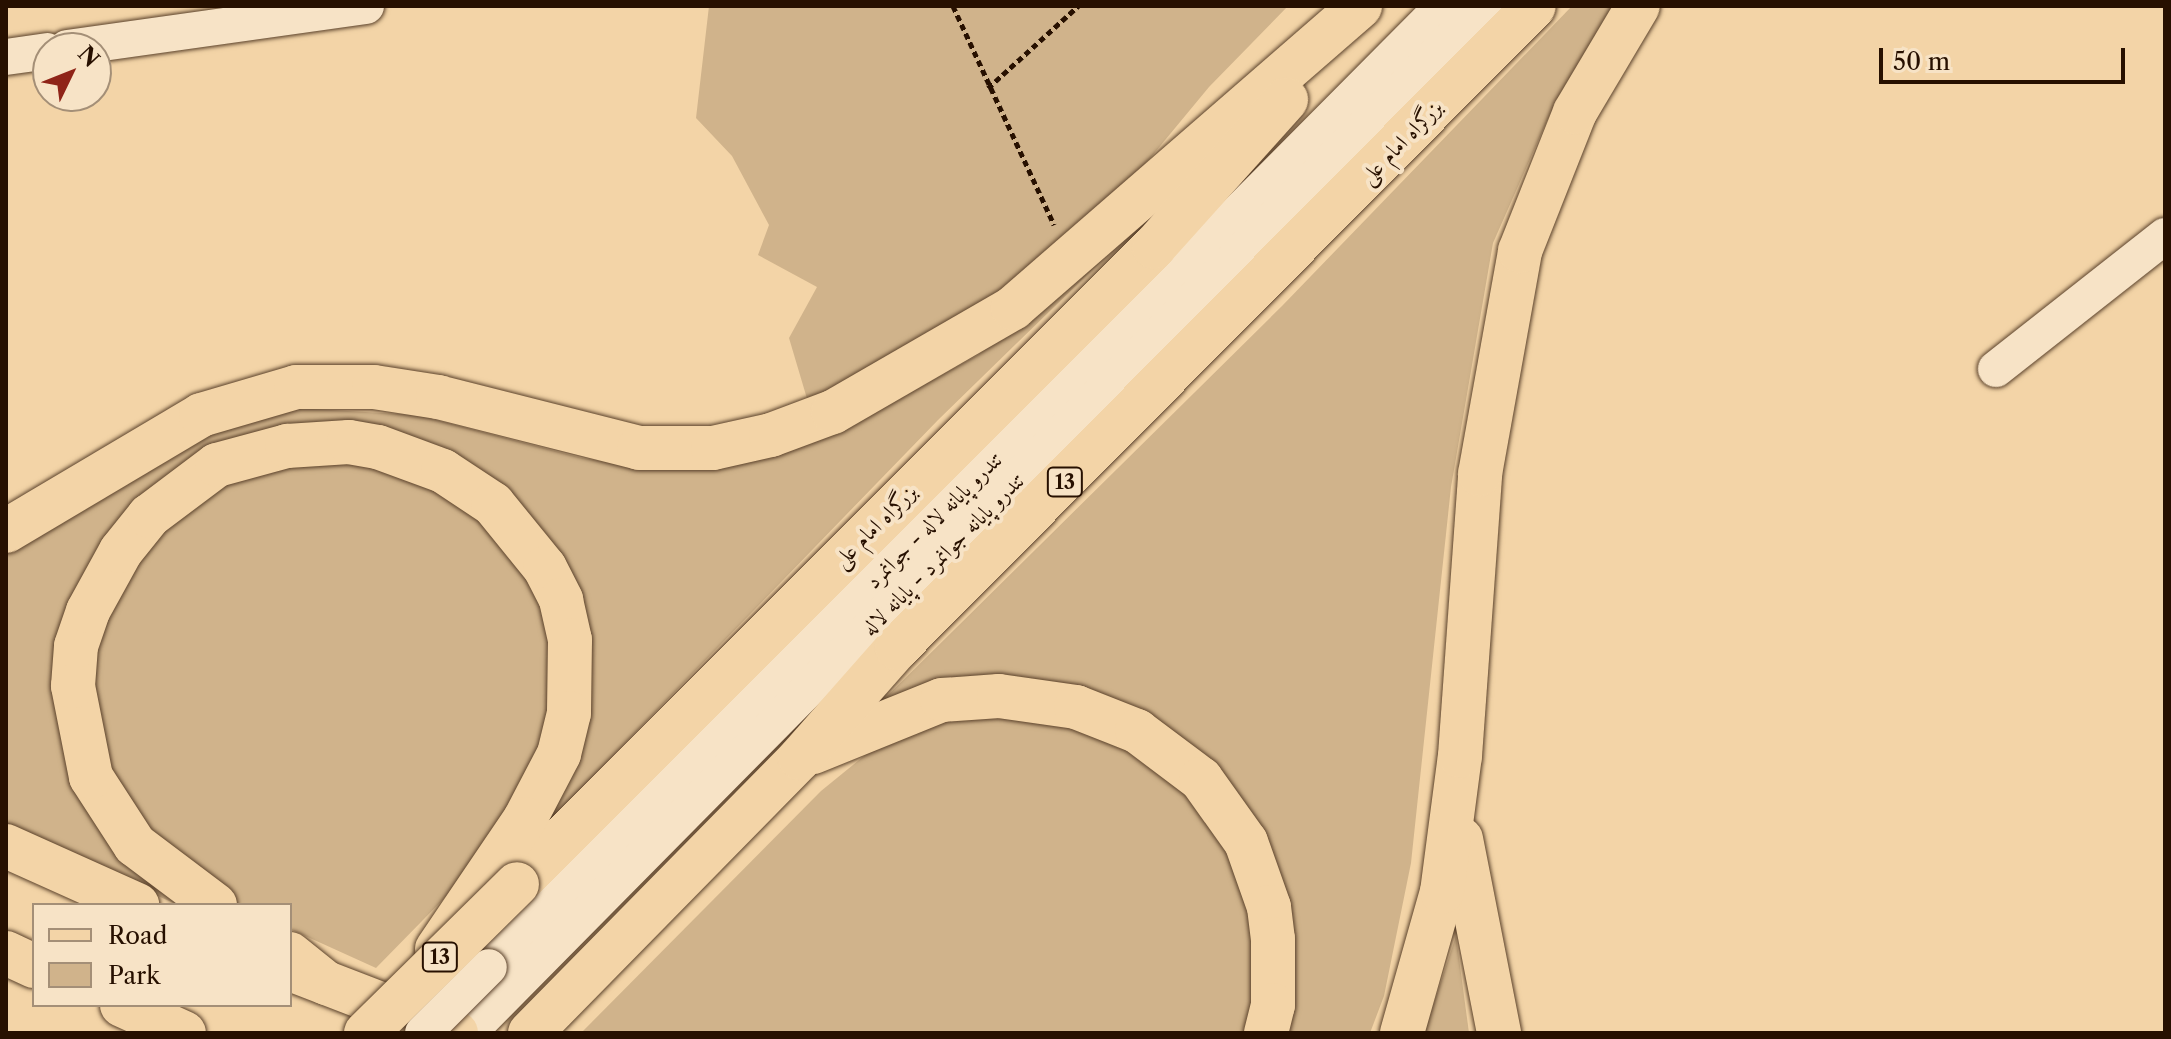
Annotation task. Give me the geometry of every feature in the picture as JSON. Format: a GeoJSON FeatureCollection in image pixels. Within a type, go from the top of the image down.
{"type":"FeatureCollection","features":[{"type":"Feature","properties":{"kind":"main road"},"geometry":{"type":"LineString","coordinates":[[6,531],[201,415],[296,387],[374,387],[438,397],[639,448],[713,448],[771,435],[833,412],[911,372],[1013,308],[1072,262],[1151,185],[1360,6]]}},
{"type":"Feature","properties":{"kind":"main road","name":"بزرگراه امام علی"},"geometry":{"type":"LineString","coordinates":[[366,1033],[1154,247],[1371,6]]}},
{"type":"Feature","properties":{"kind":"main road","name":"بزرگراه امام علی"},"geometry":{"type":"LineString","coordinates":[[530,1033],[800,758],[897,648],[1534,6]]}},
{"type":"Feature","properties":{"kind":"main road"},"geometry":{"type":"LineString","coordinates":[[1402,1033],[1442,892],[1454,800],[1480,474],[1520,251],[1575,112],[1638,6]]}},
{"type":"Feature","properties":{"kind":"main road"},"geometry":{"type":"LineString","coordinates":[[212,903],[135,845],[91,777],[76,723],[73,686],[76,646],[88,611],[121,551],[149,516],[217,465],[287,446],[325,442],[363,444],[411,456],[468,485],[521,533],[561,600],[572,676],[559,754],[539,794],[413,984]]}},
{"type":"Feature","properties":{"kind":"main road"},"geometry":{"type":"LineString","coordinates":[[800,758],[942,700],[1035,698],[1091,711],[1137,731],[1201,779],[1246,842],[1269,907],[1273,939],[1273,1005],[1266,1033]]}},
{"type":"Feature","properties":{"kind":"main road"},"geometry":{"type":"LineString","coordinates":[[1454,800],[1499,1033]]}},
{"type":"Feature","properties":{"kind":"main road"},"geometry":{"type":"LineString","coordinates":[[6,846],[133,903]]}},
{"type":"Feature","properties":{"kind":"main road"},"geometry":{"type":"LineString","coordinates":[[6,953],[32,965]]}},
{"type":"Feature","properties":{"kind":"main road"},"geometry":{"type":"LineString","coordinates":[[292,956],[308,976],[456,1033]]}},
{"type":"Feature","properties":{"kind":"main road"},"geometry":{"type":"LineString","coordinates":[[126,1007],[184,1033]]}},
{"type":"Feature","properties":{"kind":"street"},"geometry":{"type":"LineString","coordinates":[[112,42],[366,6]]}},
{"type":"Feature","properties":{"kind":"street","name":"تندرو پایانه لاله - جوانمرد"},"geometry":{"type":"LineString","coordinates":[[423,1033],[506,973],[1443,6]]}},
{"type":"Feature","properties":{"kind":"street","name":"تندرو پایانه جوانمرد - پایانه لاله"},"geometry":{"type":"LineString","coordinates":[[468,1033],[506,973],[1484,6]]}},
{"type":"Feature","properties":{"kind":"street"},"geometry":{"type":"LineString","coordinates":[[6,57],[32,53]]}},
{"type":"Feature","properties":{"kind":"street"},"geometry":{"type":"LineString","coordinates":[[1996,369],[2165,236]]}},
{"type":"Feature","properties":{"kind":"path"},"geometry":{"type":"LineString","coordinates":[[953,6],[988,88],[1072,262]]}},
{"type":"Feature","properties":{"kind":"path"},"geometry":{"type":"LineString","coordinates":[[988,88],[1078,6]]}},
{"type":"Feature","properties":{"kind":"green space"},"geometry":{"type":"Polygon","coordinates":[[[709,6],[1288,6],[1209,87],[1137,174],[995,300],[808,402],[789,338],[817,287],[758,255],[769,225],[732,156],[696,118],[709,6]]]}},
{"type":"Feature","properties":{"kind":"green space"},"geometry":{"type":"Polygon","coordinates":[[[1572,6],[1614,6],[1550,114],[1493,243],[1451,487],[1411,863],[1384,996],[1370,1033],[1281,1033],[1228,783],[1185,740],[1137,710],[876,707],[1282,306],[1572,6]]]}},
{"type":"Feature","properties":{"kind":"green space"},"geometry":{"type":"Polygon","coordinates":[[[1132,231],[938,420],[507,865],[578,611],[415,445],[168,483],[63,723],[198,903],[174,903],[6,828],[6,553],[208,432],[296,408],[417,415],[582,458],[639,467],[862,419],[978,355],[1132,231]]]}},
{"type":"Feature","properties":{"kind":"green space"},"geometry":{"type":"Polygon","coordinates":[[[386,461],[506,532],[554,626],[554,725],[469,873],[376,968],[292,930],[292,903],[234,903],[218,895],[118,805],[87,652],[135,549],[245,467],[386,461]]]}},
{"type":"Feature","properties":{"kind":"green space"},"geometry":{"type":"Polygon","coordinates":[[[963,711],[1115,731],[1210,806],[1260,929],[1250,1033],[581,1033],[821,791],[875,747],[963,711]]]}},
{"type":"Feature","properties":{"kind":"green space"},"geometry":{"type":"Polygon","coordinates":[[[1456,936],[1469,1033],[1424,1033],[1456,936]]]}}]}
